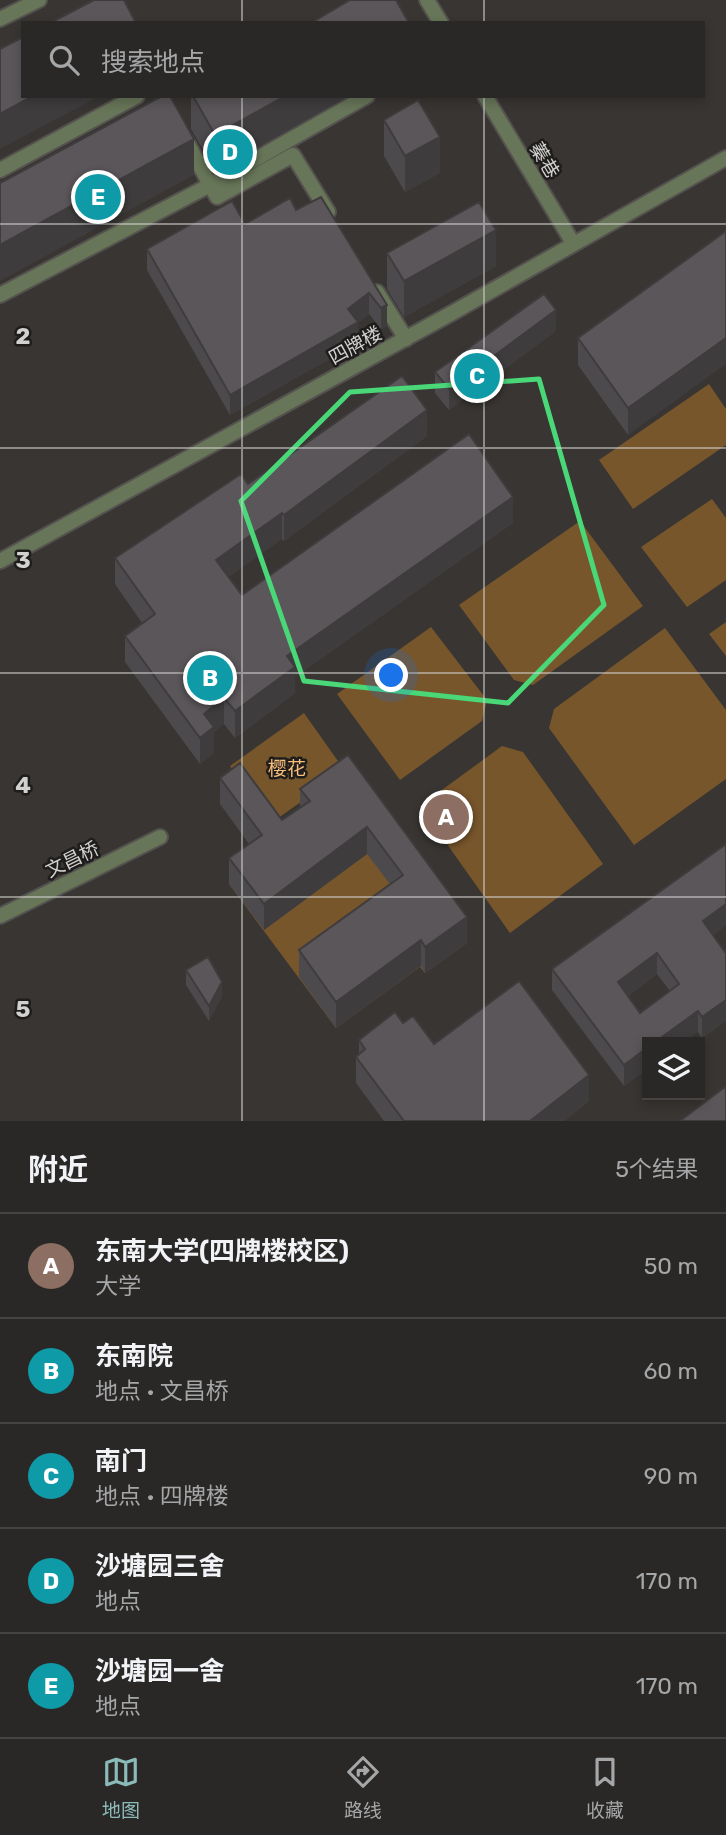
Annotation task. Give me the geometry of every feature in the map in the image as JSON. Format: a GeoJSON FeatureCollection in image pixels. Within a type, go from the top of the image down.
{"type":"FeatureCollection","features":[{"type":"Feature","properties":{"kind":"street"},"geometry":{"type":"LineString","coordinates":[[0,19],[39,0]]}},
{"type":"Feature","properties":{"kind":"street"},"geometry":{"type":"LineString","coordinates":[[427,0],[440,21]]}},
{"type":"Feature","properties":{"kind":"street"},"geometry":{"type":"LineString","coordinates":[[0,170],[133,98]]}},
{"type":"Feature","properties":{"kind":"street"},"geometry":{"type":"LineString","coordinates":[[0,295],[210,185],[363,98]]}},
{"type":"Feature","properties":{"kind":"street","name":"蓁巷"},"geometry":{"type":"LineString","coordinates":[[486,98],[573,243]]}},
{"type":"Feature","properties":{"kind":"street"},"geometry":{"type":"LineString","coordinates":[[180,129],[218,197],[293,155],[337,226]]}},
{"type":"Feature","properties":{"kind":"street","name":"四牌楼"},"geometry":{"type":"LineString","coordinates":[[0,561],[726,158]]}},
{"type":"Feature","properties":{"kind":"street"},"geometry":{"type":"LineString","coordinates":[[366,274],[406,338]]}},
{"type":"Feature","properties":{"kind":"street","name":"文昌桥"},"geometry":{"type":"LineString","coordinates":[[0,916],[160,836]]}},
{"type":"Feature","properties":{"kind":"highlighted area"},"geometry":{"type":"Polygon","coordinates":[[[539,379],[604,605],[508,703],[304,681],[241,501],[350,392],[539,379]]]}},
{"type":"Feature","properties":{"kind":"green space"},"geometry":{"type":"Polygon","coordinates":[[[709,384],[726,409],[726,445],[633,509],[599,460],[709,384]]]}},
{"type":"Feature","properties":{"kind":"green space"},"geometry":{"type":"Polygon","coordinates":[[[712,499],[726,518],[726,580],[687,607],[641,547],[712,499]]]}},
{"type":"Feature","properties":{"kind":"green space"},"geometry":{"type":"Polygon","coordinates":[[[580,521],[643,606],[533,685],[514,680],[459,605],[580,521]]]}},
{"type":"Feature","properties":{"kind":"green space"},"geometry":{"type":"Polygon","coordinates":[[[726,622],[726,656],[709,634],[726,622]]]}},
{"type":"Feature","properties":{"kind":"green space"},"geometry":{"type":"Polygon","coordinates":[[[431,627],[487,700],[482,721],[400,780],[337,694],[431,627]]]}},
{"type":"Feature","properties":{"kind":"green space"},"geometry":{"type":"Polygon","coordinates":[[[665,628],[726,710],[726,779],[634,845],[549,728],[554,709],[665,628]]]}},
{"type":"Feature","properties":{"kind":"green space","name":"樱花"},"geometry":{"type":"Polygon","coordinates":[[[304,713],[345,771],[271,823],[230,766],[304,713]]]}},
{"type":"Feature","properties":{"kind":"green space"},"geometry":{"type":"Polygon","coordinates":[[[502,746],[523,752],[603,864],[510,933],[420,806],[502,746]]]}},
{"type":"Feature","properties":{"kind":"green space"},"geometry":{"type":"Polygon","coordinates":[[[348,781],[467,943],[425,973],[420,967],[336,1028],[229,884],[310,827],[348,781]]]}},
{"type":"Feature","properties":{"kind":"building"},"geometry":{"type":"Polygon","coordinates":[[[94,0],[124,0],[135,21],[54,21],[94,0]]]}},
{"type":"Feature","properties":{"kind":"building"},"geometry":{"type":"Polygon","coordinates":[[[350,0],[396,0],[408,21],[314,21],[350,0]]]}},
{"type":"Feature","properties":{"kind":"building"},"geometry":{"type":"Polygon","coordinates":[[[21,38],[21,98],[29,98],[0,114],[0,49],[21,38]]]}},
{"type":"Feature","properties":{"kind":"building"},"geometry":{"type":"Polygon","coordinates":[[[158,98],[171,98],[194,139],[0,245],[0,183],[158,98]]]}},
{"type":"Feature","properties":{"kind":"building"},"geometry":{"type":"Polygon","coordinates":[[[194,98],[281,98],[215,135],[194,98]]]}},
{"type":"Feature","properties":{"kind":"building"},"geometry":{"type":"Polygon","coordinates":[[[418,100],[440,137],[405,156],[384,120],[418,100]]]}},
{"type":"Feature","properties":{"kind":"building"},"geometry":{"type":"Polygon","coordinates":[[[321,197],[387,305],[381,308],[369,293],[348,309],[358,322],[230,395],[147,249],[232,201],[245,224],[290,198],[296,210],[321,197]]]}},
{"type":"Feature","properties":{"kind":"building"},"geometry":{"type":"Polygon","coordinates":[[[479,202],[496,230],[404,281],[387,253],[479,202]]]}},
{"type":"Feature","properties":{"kind":"building"},"geometry":{"type":"Polygon","coordinates":[[[726,231],[726,338],[628,408],[578,338],[726,231]]]}},
{"type":"Feature","properties":{"kind":"building"},"geometry":{"type":"Polygon","coordinates":[[[544,294],[556,310],[449,389],[435,372],[544,294]]]}},
{"type":"Feature","properties":{"kind":"building"},"geometry":{"type":"Polygon","coordinates":[[[402,376],[427,410],[284,515],[282,513],[216,560],[242,595],[469,434],[513,497],[287,656],[295,667],[235,711],[224,698],[204,714],[214,727],[200,738],[125,636],[155,614],[115,558],[241,474],[248,484],[402,376]]]}},
{"type":"Feature","properties":{"kind":"building"},"geometry":{"type":"Polygon","coordinates":[[[348,755],[467,917],[425,947],[421,940],[336,1002],[299,950],[403,875],[367,827],[264,904],[229,858],[262,835],[220,778],[240,763],[282,820],[310,801],[300,789],[348,755]]]}},
{"type":"Feature","properties":{"kind":"building"},"geometry":{"type":"Polygon","coordinates":[[[726,844],[726,904],[703,921],[725,952],[726,950],[726,1000],[702,1017],[698,1011],[662,1037],[642,1037],[642,1052],[624,1065],[552,969],[726,844]],[[657,953],[618,982],[640,1013],[679,984],[657,953]]]}},
{"type":"Feature","properties":{"kind":"building"},"geometry":{"type":"Polygon","coordinates":[[[208,957],[222,982],[209,1006],[186,970],[208,957]]]}},
{"type":"Feature","properties":{"kind":"building"},"geometry":{"type":"Polygon","coordinates":[[[519,981],[589,1075],[530,1121],[404,1121],[356,1057],[365,1049],[359,1040],[395,1012],[403,1023],[413,1016],[434,1044],[519,981]]]}},
{"type":"Feature","properties":{"kind":"building"},"geometry":{"type":"Polygon","coordinates":[[[726,1086],[726,1121],[680,1121],[726,1086]]]}},
{"type":"Feature","properties":{"kind":"place","name":"沙塘园三舍"},"geometry":{"type":"Point","coordinates":[230,152]}},
{"type":"Feature","properties":{"kind":"place","name":"沙塘园一舍"},"geometry":{"type":"Point","coordinates":[98,197]}},
{"type":"Feature","properties":{"kind":"place","name":"南门"},"geometry":{"type":"Point","coordinates":[477,376]}},
{"type":"Feature","properties":{"kind":"place","name":"东南院"},"geometry":{"type":"Point","coordinates":[210,678]}},
{"type":"Feature","properties":{"kind":"place","name":"东南大学(四牌楼校区)"},"geometry":{"type":"Point","coordinates":[446,817]}}]}
